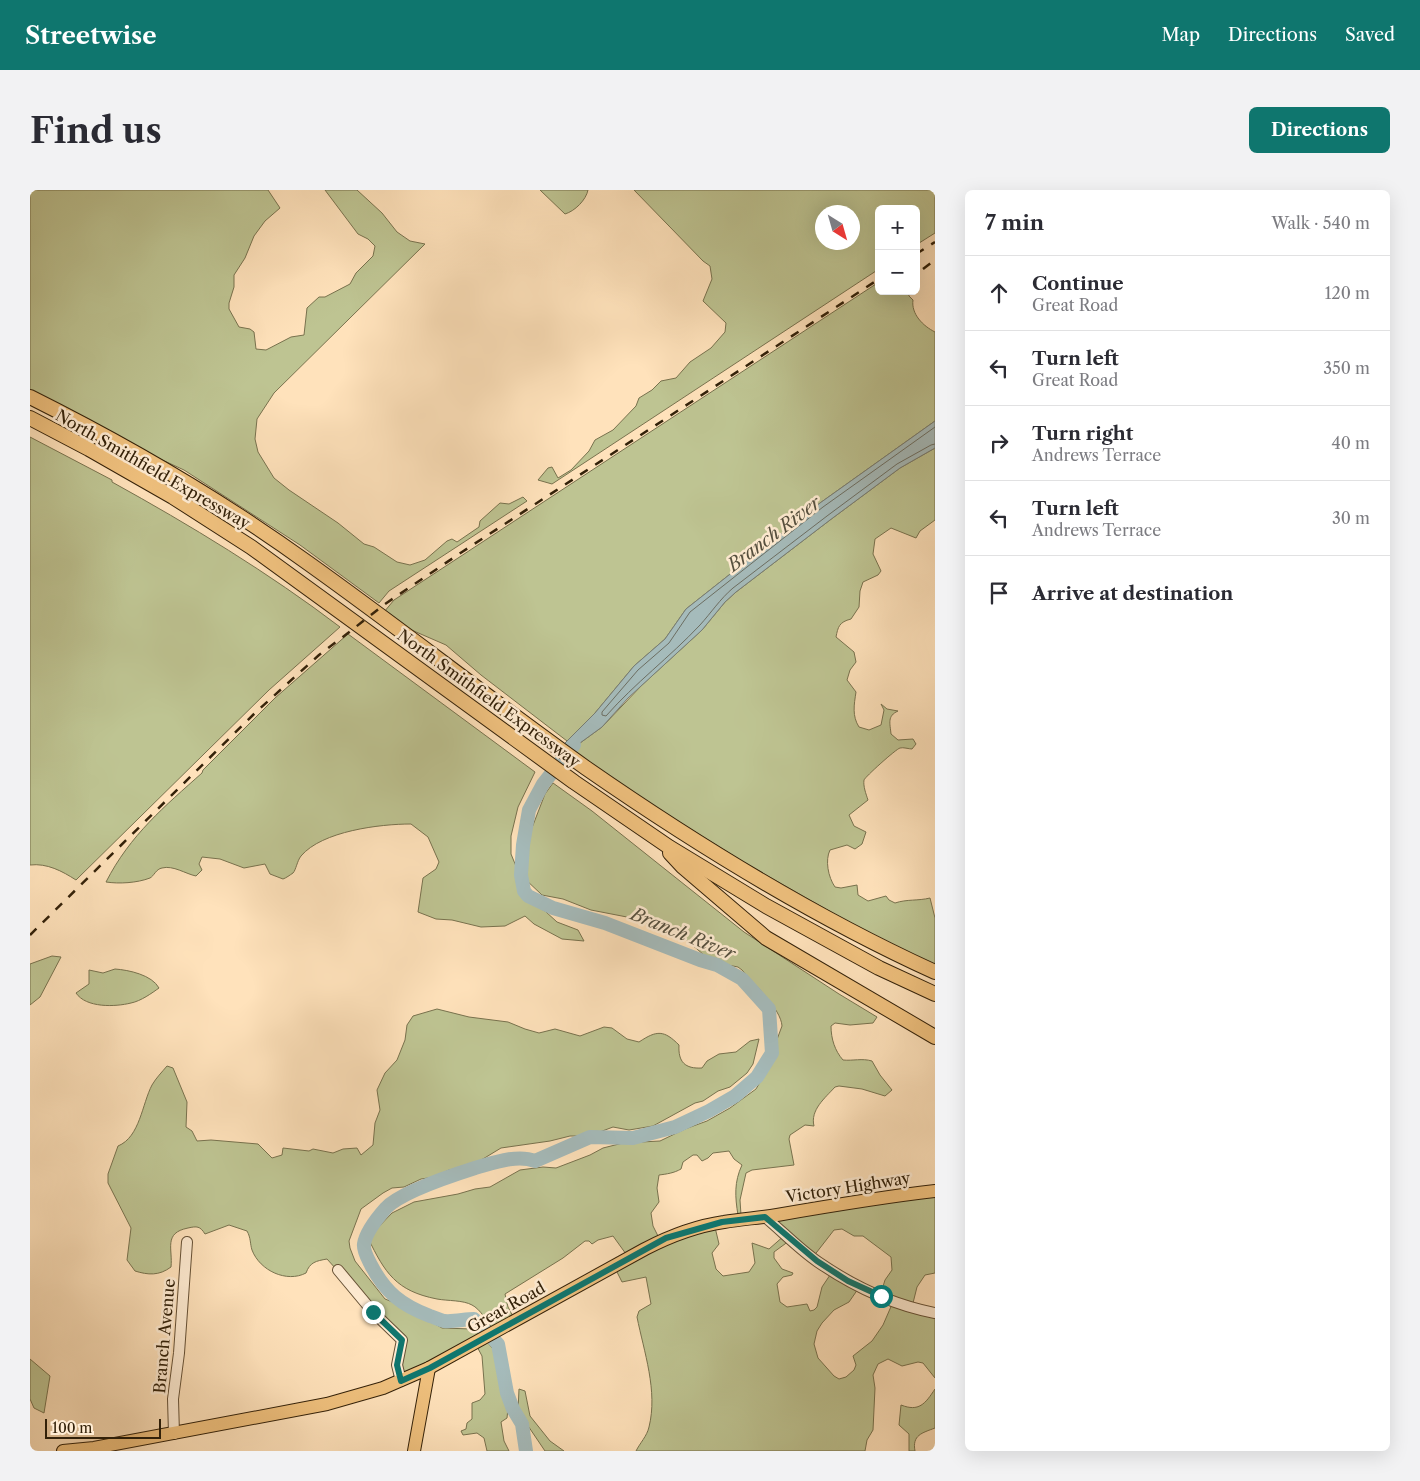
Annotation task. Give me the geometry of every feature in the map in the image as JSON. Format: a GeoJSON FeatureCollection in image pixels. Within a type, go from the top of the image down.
{"type":"FeatureCollection","features":[{"type":"Feature","properties":{"kind":"highway","name":"North Smithfield Expressway"},"geometry":{"type":"LineString","coordinates":[[30,397],[158,466],[307,562],[585,767],[714,853],[771,888],[871,942],[935,972]]}},
{"type":"Feature","properties":{"kind":"highway","name":"North Smithfield Expressway"},"geometry":{"type":"LineString","coordinates":[[30,418],[89,448],[173,497],[251,547],[574,782],[654,836],[766,906],[879,968],[935,994]]}},
{"type":"Feature","properties":{"kind":"highway"},"geometry":{"type":"LineString","coordinates":[[654,836],[683,867],[766,938],[935,1037]]}},
{"type":"Feature","properties":{"kind":"main road","name":"Victory Highway"},"geometry":{"type":"LineString","coordinates":[[765,1217],[876,1198],[935,1191]]}},
{"type":"Feature","properties":{"kind":"main road","name":"Great Road"},"geometry":{"type":"LineString","coordinates":[[63,1451],[94,1448],[174,1434],[327,1404],[375,1391],[430,1368],[666,1238],[722,1222],[765,1217]]}},
{"type":"Feature","properties":{"kind":"main road"},"geometry":{"type":"LineString","coordinates":[[414,1451],[430,1368]]}},
{"type":"Feature","properties":{"kind":"street"},"geometry":{"type":"LineString","coordinates":[[765,1217],[817,1261],[848,1281],[889,1299],[935,1313]]}},
{"type":"Feature","properties":{"kind":"street","name":"Branch Avenue"},"geometry":{"type":"LineString","coordinates":[[174,1434],[174,1399],[187,1242]]}},
{"type":"Feature","properties":{"kind":"street"},"geometry":{"type":"LineString","coordinates":[[338,1270],[373,1312],[402,1340],[397,1365],[401,1381]]}},
{"type":"Feature","properties":{"kind":"green space"},"geometry":{"type":"Polygon","coordinates":[[[30,190],[268,190],[280,208],[265,221],[254,236],[245,258],[234,275],[234,287],[229,303],[229,309],[239,327],[250,329],[254,332],[256,349],[266,350],[291,337],[304,335],[307,308],[319,297],[325,297],[350,284],[356,273],[373,256],[375,246],[368,239],[358,234],[325,190],[357,190],[382,213],[397,232],[410,241],[425,244],[274,393],[257,419],[255,439],[258,452],[274,478],[289,490],[338,523],[364,544],[374,547],[397,562],[410,565],[425,560],[447,541],[452,539],[457,542],[479,527],[480,521],[500,503],[509,504],[523,497],[527,501],[389,591],[379,603],[300,545],[184,470],[132,446],[30,393],[30,190]]]}},
{"type":"Feature","properties":{"kind":"green space"},"geometry":{"type":"Polygon","coordinates":[[[540,190],[588,190],[580,205],[565,214],[540,190]]]}},
{"type":"Feature","properties":{"kind":"green space"},"geometry":{"type":"Polygon","coordinates":[[[634,190],[935,190],[935,233],[920,242],[920,205],[875,205],[875,272],[552,484],[538,480],[548,468],[552,467],[558,478],[571,470],[589,451],[595,440],[613,430],[636,406],[639,398],[652,390],[661,381],[676,378],[690,362],[711,348],[725,332],[726,323],[703,301],[712,279],[710,266],[634,190]]]}},
{"type":"Feature","properties":{"kind":"green space"},"geometry":{"type":"Polygon","coordinates":[[[875,285],[875,295],[909,295],[913,300],[916,315],[926,326],[935,332],[935,421],[820,503],[686,609],[665,639],[634,666],[595,713],[567,741],[481,675],[446,645],[400,625],[384,612],[394,600],[875,285]]]}},
{"type":"Feature","properties":{"kind":"green space"},"geometry":{"type":"Polygon","coordinates":[[[30,437],[112,480],[112,482],[171,515],[257,569],[340,627],[269,690],[76,880],[54,868],[30,865],[30,437]]]}},
{"type":"Feature","properties":{"kind":"green space"},"geometry":{"type":"Polygon","coordinates":[[[935,448],[935,520],[920,531],[916,538],[891,528],[875,539],[873,554],[881,571],[878,575],[863,582],[860,591],[859,607],[851,619],[840,625],[836,637],[854,652],[856,662],[850,670],[847,680],[856,692],[854,715],[859,727],[869,730],[881,725],[884,710],[881,704],[887,709],[898,711],[891,718],[891,734],[898,740],[913,739],[916,744],[912,749],[901,748],[897,750],[864,780],[868,800],[849,815],[854,826],[866,832],[862,844],[855,849],[847,845],[830,850],[828,854],[828,869],[835,887],[841,888],[857,885],[858,895],[868,901],[886,896],[895,903],[930,898],[935,918],[935,970],[745,863],[609,778],[575,751],[580,743],[602,727],[642,685],[702,630],[725,602],[736,592],[900,468],[935,448]]]}},
{"type":"Feature","properties":{"kind":"green space"},"geometry":{"type":"Polygon","coordinates":[[[348,634],[535,772],[518,807],[511,836],[511,854],[520,876],[521,896],[545,911],[557,922],[578,930],[584,941],[562,939],[534,924],[525,916],[505,926],[481,927],[452,920],[436,919],[418,912],[423,878],[436,869],[439,862],[428,837],[411,824],[384,825],[352,831],[323,840],[310,847],[298,860],[293,873],[283,879],[270,874],[265,864],[244,868],[220,859],[202,857],[199,864],[202,870],[196,876],[166,867],[158,870],[150,878],[139,881],[106,882],[115,865],[149,822],[202,773],[275,698],[348,634]]]}},
{"type":"Feature","properties":{"kind":"green space"},"geometry":{"type":"Polygon","coordinates":[[[553,783],[592,811],[744,932],[877,1017],[873,1023],[850,1025],[835,1023],[831,1026],[832,1036],[836,1049],[843,1060],[872,1061],[892,1090],[885,1096],[862,1089],[835,1087],[816,1110],[813,1120],[814,1126],[805,1125],[790,1135],[789,1139],[794,1165],[752,1170],[746,1173],[740,1200],[741,1215],[738,1215],[736,1190],[742,1165],[734,1159],[729,1151],[713,1153],[702,1161],[697,1155],[693,1155],[683,1162],[681,1169],[659,1175],[657,1188],[659,1202],[651,1213],[653,1226],[659,1238],[714,1223],[719,1244],[712,1253],[716,1269],[723,1276],[749,1272],[755,1263],[752,1243],[769,1249],[785,1235],[768,1218],[935,1191],[935,1273],[925,1275],[917,1287],[912,1307],[935,1314],[935,1378],[923,1363],[918,1362],[902,1366],[888,1359],[878,1364],[873,1375],[875,1388],[873,1430],[867,1440],[865,1451],[636,1451],[648,1430],[652,1400],[649,1372],[637,1317],[639,1311],[651,1304],[646,1277],[622,1282],[613,1264],[626,1254],[613,1236],[598,1240],[592,1244],[589,1241],[585,1241],[563,1258],[505,1294],[508,1307],[514,1318],[492,1328],[481,1312],[472,1305],[464,1302],[423,1296],[402,1285],[386,1271],[368,1238],[392,1213],[414,1202],[490,1187],[520,1170],[543,1167],[556,1168],[603,1148],[623,1143],[660,1141],[707,1121],[730,1108],[756,1089],[763,1077],[782,1026],[777,1012],[772,1005],[742,970],[705,956],[681,935],[632,918],[591,910],[563,899],[542,895],[524,878],[523,870],[530,833],[545,794],[553,783]],[[842,1229],[834,1230],[813,1257],[789,1241],[774,1252],[774,1258],[782,1269],[793,1273],[783,1277],[777,1284],[780,1302],[787,1307],[807,1304],[810,1311],[814,1310],[817,1307],[822,1287],[832,1272],[858,1289],[849,1302],[834,1310],[822,1323],[817,1331],[814,1344],[818,1358],[839,1379],[846,1377],[854,1370],[856,1365],[853,1356],[872,1341],[883,1325],[893,1302],[880,1296],[885,1280],[892,1270],[891,1257],[863,1236],[854,1236],[842,1229]]]}},
{"type":"Feature","properties":{"kind":"green space"},"geometry":{"type":"Polygon","coordinates":[[[52,956],[61,957],[40,997],[30,1005],[30,964],[52,956]]]}},
{"type":"Feature","properties":{"kind":"green space"},"geometry":{"type":"Polygon","coordinates":[[[115,969],[133,972],[146,977],[156,983],[159,988],[139,1001],[117,1005],[94,1004],[81,998],[76,993],[89,984],[89,970],[103,973],[115,969]]]}},
{"type":"Feature","properties":{"kind":"green space"},"geometry":{"type":"Polygon","coordinates":[[[437,1009],[469,1017],[508,1022],[539,1033],[555,1029],[580,1036],[604,1027],[612,1028],[627,1039],[639,1042],[651,1035],[660,1033],[679,1045],[681,1060],[687,1066],[696,1068],[702,1068],[707,1061],[719,1054],[736,1052],[750,1041],[759,1039],[753,1064],[747,1073],[730,1087],[718,1091],[703,1101],[695,1103],[653,1126],[629,1130],[613,1127],[589,1136],[570,1136],[501,1148],[473,1165],[449,1170],[435,1177],[421,1179],[404,1187],[392,1188],[361,1209],[349,1241],[350,1248],[355,1261],[385,1299],[403,1306],[442,1328],[472,1329],[483,1337],[498,1355],[504,1386],[509,1398],[507,1418],[501,1422],[504,1441],[509,1451],[487,1451],[484,1438],[477,1433],[463,1435],[461,1431],[466,1429],[467,1423],[472,1419],[472,1403],[480,1400],[485,1394],[482,1356],[474,1341],[402,1378],[402,1342],[327,1259],[320,1260],[309,1266],[306,1273],[299,1276],[283,1276],[261,1264],[252,1250],[247,1231],[229,1225],[205,1234],[202,1229],[196,1227],[180,1230],[172,1238],[171,1267],[153,1274],[135,1271],[127,1260],[131,1228],[108,1183],[108,1174],[118,1146],[125,1142],[136,1128],[152,1085],[167,1066],[173,1068],[187,1102],[186,1127],[192,1131],[197,1141],[211,1140],[258,1144],[272,1158],[282,1155],[283,1148],[309,1151],[313,1149],[333,1153],[343,1149],[357,1148],[361,1155],[373,1145],[375,1123],[380,1110],[377,1090],[385,1073],[397,1060],[405,1040],[407,1025],[413,1016],[437,1009]]]}},
{"type":"Feature","properties":{"kind":"green space"},"geometry":{"type":"Polygon","coordinates":[[[30,1359],[50,1376],[44,1413],[34,1408],[30,1399],[30,1359]]]}},
{"type":"Feature","properties":{"kind":"green space"},"geometry":{"type":"Polygon","coordinates":[[[519,1389],[525,1391],[530,1416],[550,1441],[564,1451],[545,1451],[518,1411],[519,1389]]]}},
{"type":"Feature","properties":{"kind":"green space"},"geometry":{"type":"Polygon","coordinates":[[[935,1389],[935,1428],[919,1435],[915,1441],[915,1451],[909,1451],[909,1434],[899,1425],[901,1405],[912,1408],[917,1407],[928,1399],[935,1389]]]}},
{"type":"Feature","properties":{"kind":"water"},"geometry":{"type":"Polygon","coordinates":[[[935,421],[935,448],[900,468],[736,592],[725,602],[702,630],[628,698],[602,727],[580,743],[572,755],[561,747],[595,713],[634,666],[665,639],[686,609],[820,503],[935,421]]]}},
{"type":"Feature","properties":{"kind":"waterway","name":"Branch River"},"geometry":{"type":"LineString","coordinates":[[526,1451],[522,1424],[513,1409],[507,1393],[498,1344],[474,1319],[442,1321],[402,1302],[388,1290],[376,1274],[364,1249],[365,1239],[376,1220],[386,1208],[403,1196],[475,1168],[521,1158],[535,1161],[590,1137],[633,1138],[675,1127],[735,1096],[757,1077],[772,1053],[769,1009],[742,979],[717,965],[605,923],[553,908],[528,896],[524,891],[521,875],[523,845],[529,810],[543,784],[574,745]]}},
{"type":"Feature","properties":{"kind":"railway"},"geometry":{"type":"LineString","coordinates":[[920,251],[935,242]]}},
{"type":"Feature","properties":{"kind":"railway"},"geometry":{"type":"LineString","coordinates":[[923,269],[935,260]]}},
{"type":"Feature","properties":{"kind":"railway"},"geometry":{"type":"LineString","coordinates":[[30,935],[256,712],[319,655],[385,604],[462,552],[875,282]]}},
{"type":"Feature","properties":{"kind":"route"},"geometry":{"type":"LineString","coordinates":[[373,1312],[402,1340],[397,1365],[401,1381],[430,1368],[666,1238],[722,1222],[765,1217],[817,1261],[848,1281],[881,1296]]}}]}
